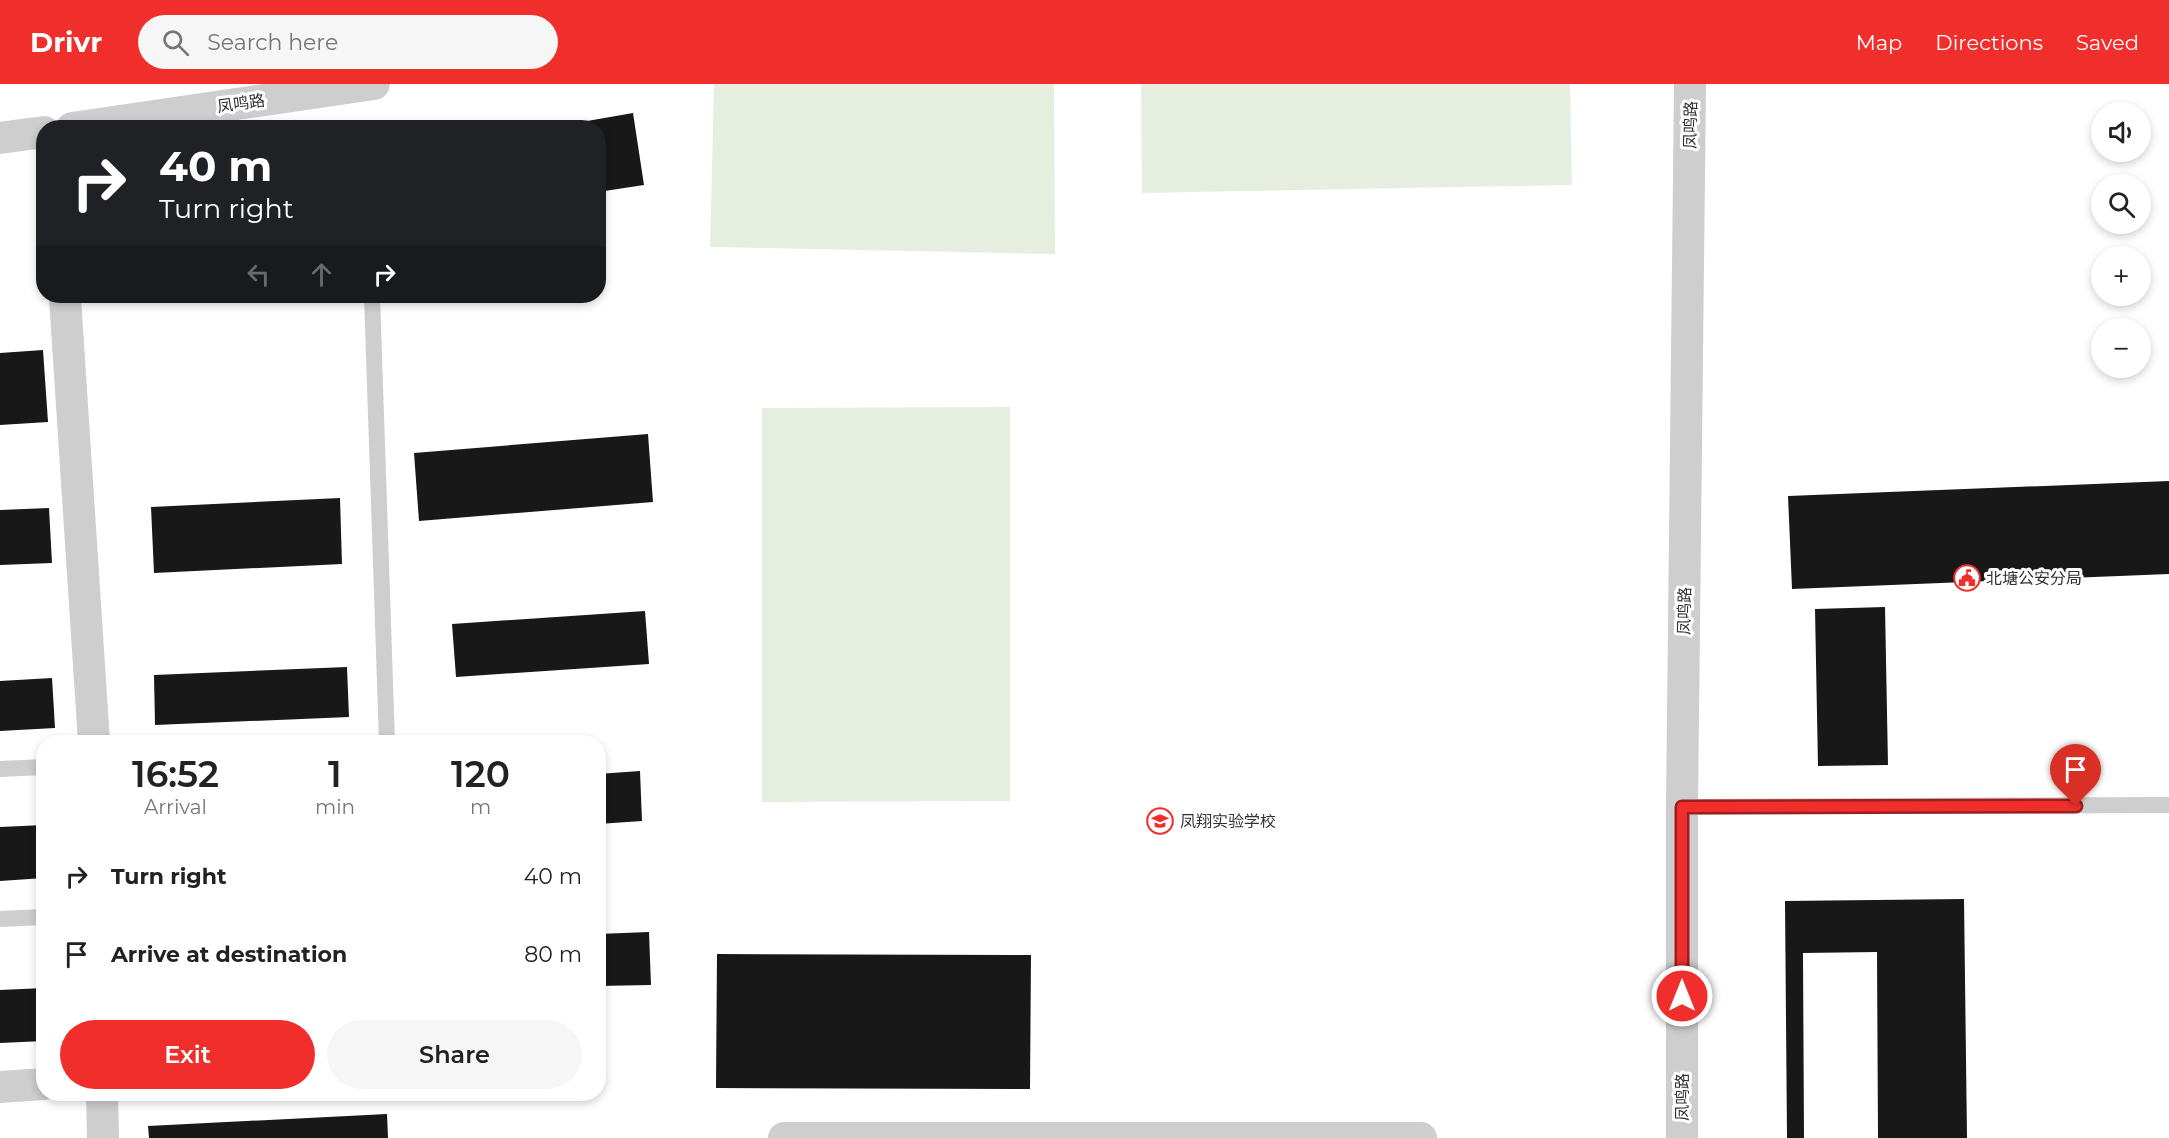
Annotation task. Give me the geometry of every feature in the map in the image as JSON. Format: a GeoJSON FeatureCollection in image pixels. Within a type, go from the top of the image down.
{"type":"FeatureCollection","features":[{"type":"Feature","properties":{"kind":"street","name":"凤鸣路"},"geometry":{"type":"LineString","coordinates":[[127,120],[374,84]]}},
{"type":"Feature","properties":{"kind":"street","name":"凤鸣路"},"geometry":{"type":"LineString","coordinates":[[1682,1138],[1682,807],[1690,84]]}},
{"type":"Feature","properties":{"kind":"street"},"geometry":{"type":"LineString","coordinates":[[0,138],[36,133]]}},
{"type":"Feature","properties":{"kind":"street"},"geometry":{"type":"LineString","coordinates":[[75,303],[94,735]]}},
{"type":"Feature","properties":{"kind":"street"},"geometry":{"type":"LineString","coordinates":[[0,1087],[36,1085]]}},
{"type":"Feature","properties":{"kind":"street"},"geometry":{"type":"LineString","coordinates":[[102,1101],[103,1138]]}},
{"type":"Feature","properties":{"kind":"street"},"geometry":{"type":"LineString","coordinates":[[784,1138],[1421,1138]]}},
{"type":"Feature","properties":{"kind":"lane"},"geometry":{"type":"LineString","coordinates":[[372,303],[387,735]]}},
{"type":"Feature","properties":{"kind":"lane"},"geometry":{"type":"LineString","coordinates":[[0,769],[36,767]]}},
{"type":"Feature","properties":{"kind":"lane"},"geometry":{"type":"LineString","coordinates":[[1682,807],[2169,805]]}},
{"type":"Feature","properties":{"kind":"lane"},"geometry":{"type":"LineString","coordinates":[[0,919],[36,917]]}},
{"type":"Feature","properties":{"kind":"green space"},"geometry":{"type":"Polygon","coordinates":[[[714,84],[1054,84],[1055,254],[710,247],[714,84]]]}},
{"type":"Feature","properties":{"kind":"green space"},"geometry":{"type":"Polygon","coordinates":[[[1141,84],[1570,84],[1572,185],[1142,193],[1141,84]]]}},
{"type":"Feature","properties":{"kind":"green space"},"geometry":{"type":"Polygon","coordinates":[[[1010,407],[1010,801],[762,802],[762,408],[1010,407]]]}},
{"type":"Feature","properties":{"kind":"building"},"geometry":{"type":"Polygon","coordinates":[[[633,113],[644,185],[606,191],[606,120],[593,120],[633,113]]]}},
{"type":"Feature","properties":{"kind":"building"},"geometry":{"type":"Polygon","coordinates":[[[43,350],[48,422],[0,425],[0,353],[43,350]]]}},
{"type":"Feature","properties":{"kind":"building"},"geometry":{"type":"Polygon","coordinates":[[[648,434],[653,502],[419,521],[414,453],[648,434]]]}},
{"type":"Feature","properties":{"kind":"building"},"geometry":{"type":"Polygon","coordinates":[[[2169,481],[2169,574],[1792,589],[1788,496],[2169,481]]]}},
{"type":"Feature","properties":{"kind":"building"},"geometry":{"type":"Polygon","coordinates":[[[340,498],[342,564],[154,573],[151,507],[340,498]]]}},
{"type":"Feature","properties":{"kind":"building"},"geometry":{"type":"Polygon","coordinates":[[[49,508],[52,563],[0,565],[0,510],[49,508]]]}},
{"type":"Feature","properties":{"kind":"building"},"geometry":{"type":"Polygon","coordinates":[[[1885,607],[1888,765],[1818,766],[1815,609],[1885,607]]]}},
{"type":"Feature","properties":{"kind":"building"},"geometry":{"type":"Polygon","coordinates":[[[645,611],[649,664],[456,677],[452,624],[645,611]]]}},
{"type":"Feature","properties":{"kind":"building"},"geometry":{"type":"Polygon","coordinates":[[[347,667],[349,717],[155,725],[154,675],[347,667]]]}},
{"type":"Feature","properties":{"kind":"building"},"geometry":{"type":"Polygon","coordinates":[[[52,678],[55,728],[0,731],[0,681],[52,678]]]}},
{"type":"Feature","properties":{"kind":"building"},"geometry":{"type":"Polygon","coordinates":[[[640,771],[642,821],[606,823],[606,773],[640,771]]]}},
{"type":"Feature","properties":{"kind":"building"},"geometry":{"type":"Polygon","coordinates":[[[36,825],[36,879],[0,881],[0,827],[36,825]]]}},
{"type":"Feature","properties":{"kind":"building"},"geometry":{"type":"Polygon","coordinates":[[[1964,899],[1967,1138],[1878,1138],[1877,952],[1803,953],[1804,1138],[1787,1138],[1785,901],[1964,899]]]}},
{"type":"Feature","properties":{"kind":"building"},"geometry":{"type":"Polygon","coordinates":[[[649,932],[651,985],[606,986],[606,934],[649,932]]]}},
{"type":"Feature","properties":{"kind":"building"},"geometry":{"type":"Polygon","coordinates":[[[717,954],[1031,955],[1030,1089],[716,1088],[717,954]]]}},
{"type":"Feature","properties":{"kind":"building"},"geometry":{"type":"Polygon","coordinates":[[[36,988],[36,1041],[0,1043],[0,990],[36,988]]]}},
{"type":"Feature","properties":{"kind":"building"},"geometry":{"type":"Polygon","coordinates":[[[387,1114],[388,1138],[149,1138],[148,1126],[387,1114]]]}},
{"type":"Feature","properties":{"kind":"place","name":"北塘公安分局"},"geometry":{"type":"Point","coordinates":[1967,578]}},
{"type":"Feature","properties":{"kind":"place","name":"凤翔实验学校"},"geometry":{"type":"Point","coordinates":[1160,821]}},
{"type":"Feature","properties":{"kind":"route"},"geometry":{"type":"LineString","coordinates":[[1682,996],[1682,807],[2076,806]]}}]}
